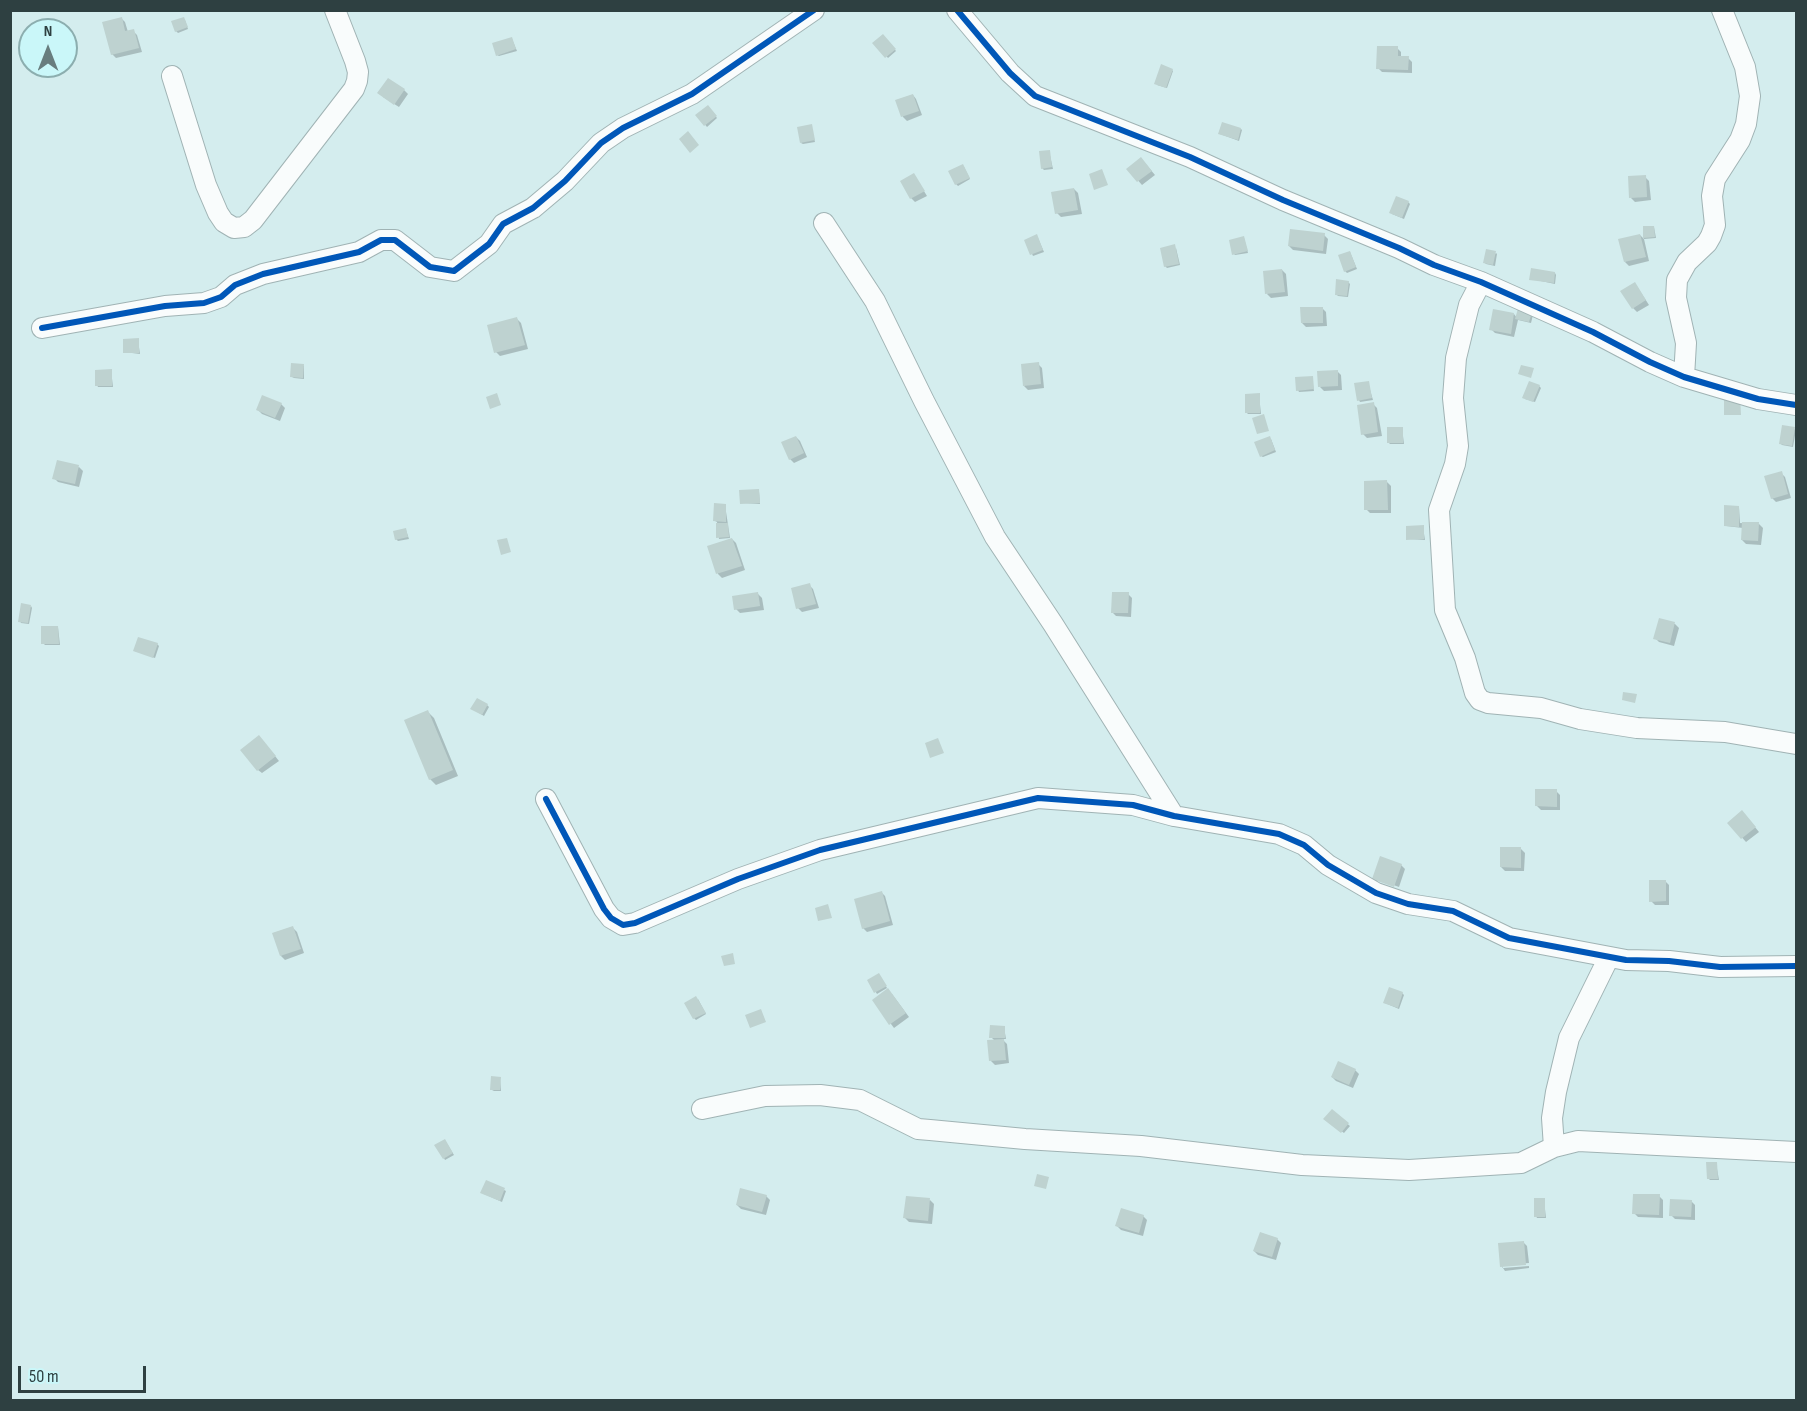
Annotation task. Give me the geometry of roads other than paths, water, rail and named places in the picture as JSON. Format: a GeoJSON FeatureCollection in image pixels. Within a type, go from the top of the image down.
{"type":"FeatureCollection","features":[{"type":"Feature","properties":{"kind":"street"},"geometry":{"type":"LineString","coordinates":[[172,76],[206,185],[218,213],[224,222],[234,228],[244,227],[253,220],[354,89],[358,72],[335,10]]}},
{"type":"Feature","properties":{"kind":"street"},"geometry":{"type":"LineString","coordinates":[[42,328],[165,306],[204,303],[220,297],[235,285],[263,274],[359,252],[381,240],[395,240],[430,267],[454,271],[489,244],[503,224],[533,208],[565,181],[601,143],[623,128],[692,94],[814,10]]}},
{"type":"Feature","properties":{"kind":"street"},"geometry":{"type":"LineString","coordinates":[[957,10],[1010,73],[1035,96],[1190,157],[1434,265],[1481,282],[1684,376],[1758,399],[1797,405]]}},
{"type":"Feature","properties":{"kind":"street"},"geometry":{"type":"LineString","coordinates":[[1684,376],[1686,343],[1676,298],[1677,280],[1687,262],[1707,243],[1711,236],[1714,225],[1712,196],[1715,179],[1740,141],[1746,124],[1750,96],[1745,67],[1722,10]]}},
{"type":"Feature","properties":{"kind":"street"},"geometry":{"type":"LineString","coordinates":[[824,223],[875,301],[995,537],[1053,624],[1174,816]]}},
{"type":"Feature","properties":{"kind":"street"},"geometry":{"type":"LineString","coordinates":[[1481,282],[1469,305],[1456,358],[1453,398],[1458,446],[1455,464],[1439,510],[1445,610],[1465,658],[1475,693],[1480,700],[1488,703],[1541,708],[1580,719],[1637,728],[1725,732],[1797,744]]}},
{"type":"Feature","properties":{"kind":"street"},"geometry":{"type":"LineString","coordinates":[[546,799],[604,909],[611,918],[623,925],[634,923],[738,879],[820,850],[1038,798],[1133,806],[1174,816],[1279,834],[1304,845],[1328,865],[1376,893],[1408,904],[1452,911],[1509,938],[1609,957],[1720,967],[1797,966]]}},
{"type":"Feature","properties":{"kind":"street"},"geometry":{"type":"LineString","coordinates":[[1554,1147],[1552,1118],[1569,1038],[1609,957]]}},
{"type":"Feature","properties":{"kind":"street"},"geometry":{"type":"LineString","coordinates":[[702,1109],[765,1096],[820,1095],[860,1100],[918,1129],[1025,1139],[1141,1146],[1302,1165],[1409,1170],[1521,1163],[1542,1155],[1554,1147],[1578,1141],[1797,1152]]}}]}
